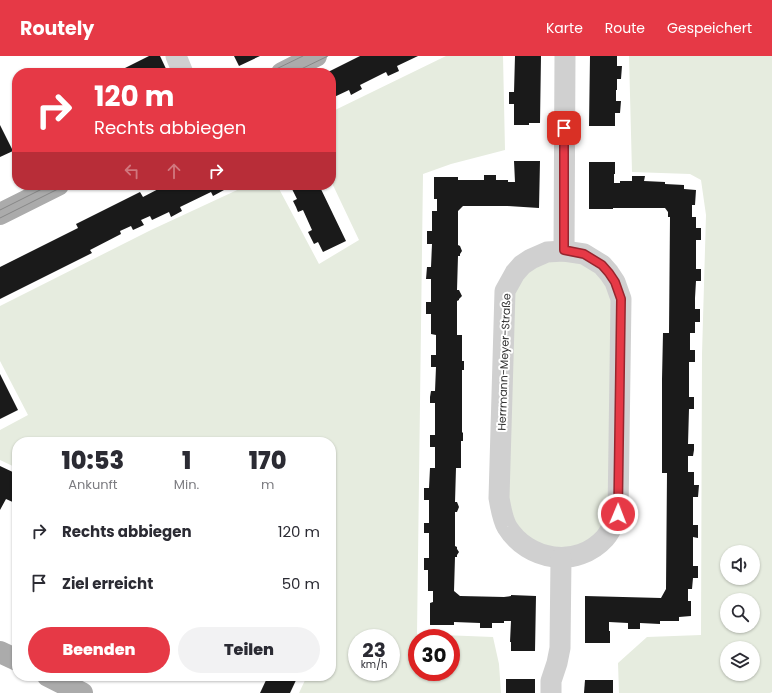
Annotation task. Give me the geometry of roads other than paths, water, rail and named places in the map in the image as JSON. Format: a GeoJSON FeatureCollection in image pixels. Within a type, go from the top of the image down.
{"type":"FeatureCollection","features":[{"type":"Feature","properties":{"kind":"main road"},"geometry":{"type":"LineString","coordinates":[[292,68],[316,56]]}},
{"type":"Feature","properties":{"kind":"main road"},"geometry":{"type":"LineString","coordinates":[[0,214],[48,190]]}},
{"type":"Feature","properties":{"kind":"main road"},"geometry":{"type":"LineString","coordinates":[[0,652],[12,658]]}},
{"type":"Feature","properties":{"kind":"main road"},"geometry":{"type":"LineString","coordinates":[[58,681],[82,693]]}},
{"type":"Feature","properties":{"kind":"street"},"geometry":{"type":"LineString","coordinates":[[176,56],[181,68]]}},
{"type":"Feature","properties":{"kind":"street"},"geometry":{"type":"LineString","coordinates":[[564,250],[565,56]]}},
{"type":"Feature","properties":{"kind":"street","name":"Herrmann-Meyer-Straße"},"geometry":{"type":"LineString","coordinates":[[564,250],[584,254],[602,265],[615,282],[621,299],[618,514],[613,527],[604,539],[591,549],[577,555],[560,558],[543,555],[533,551],[524,546],[514,537],[501,513],[499,498],[505,291],[515,273],[531,259],[547,252],[564,250]]}},
{"type":"Feature","properties":{"kind":"street"},"geometry":{"type":"LineString","coordinates":[[551,693],[551,681],[560,648],[560,558]]}},
{"type":"Feature","properties":{"kind":"tram line"},"geometry":{"type":"LineString","coordinates":[[278,68],[303,56]]}},
{"type":"Feature","properties":{"kind":"tram line"},"geometry":{"type":"LineString","coordinates":[[303,68],[328,56]]}},
{"type":"Feature","properties":{"kind":"tram line"},"geometry":{"type":"LineString","coordinates":[[0,210],[40,190]]}},
{"type":"Feature","properties":{"kind":"tram line"},"geometry":{"type":"LineString","coordinates":[[0,218],[56,190]]}}]}
